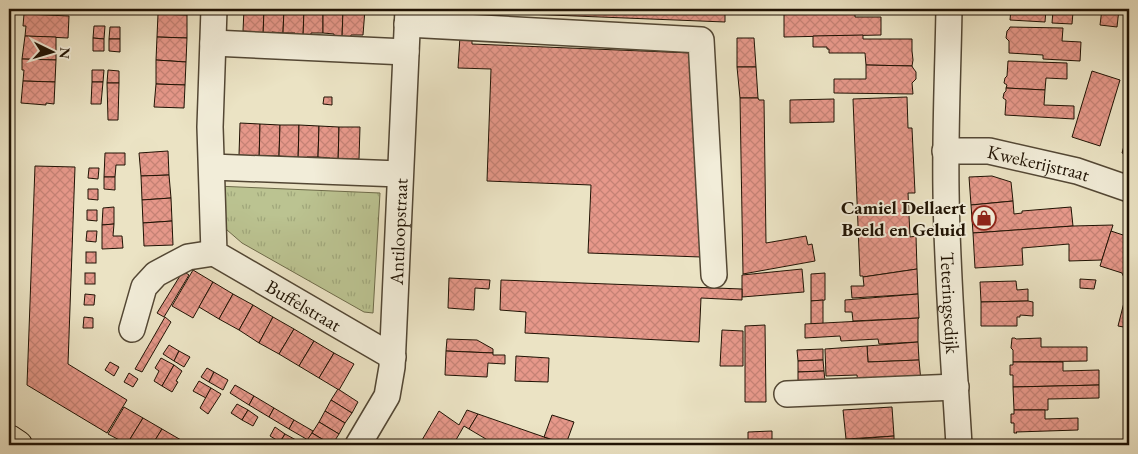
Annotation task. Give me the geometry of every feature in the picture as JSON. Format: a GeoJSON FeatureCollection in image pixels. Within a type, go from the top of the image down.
{"type":"FeatureCollection","features":[{"type":"Feature","properties":{"kind":"main road"},"geometry":{"type":"LineString","coordinates":[[9,438],[18,445]]}},
{"type":"Feature","properties":{"kind":"street"},"geometry":{"type":"LineString","coordinates":[[132,329],[144,287],[156,274],[188,257],[214,253],[210,127],[214,9]]}},
{"type":"Feature","properties":{"kind":"street","name":"Teteringsedijk"},"geometry":{"type":"LineString","coordinates":[[950,9],[946,151],[947,233],[959,445]]}},
{"type":"Feature","properties":{"kind":"street"},"geometry":{"type":"LineString","coordinates":[[407,16],[701,40],[714,275]]}},
{"type":"Feature","properties":{"kind":"street","name":"Antiloopstraat"},"geometry":{"type":"LineString","coordinates":[[358,445],[387,396],[391,377],[407,16]]}},
{"type":"Feature","properties":{"kind":"street"},"geometry":{"type":"LineString","coordinates":[[213,43],[406,52]]}},
{"type":"Feature","properties":{"kind":"street","name":"Kwekerijstraat"},"geometry":{"type":"LineString","coordinates":[[946,151],[989,151],[1077,171],[1129,189]]}},
{"type":"Feature","properties":{"kind":"street"},"geometry":{"type":"LineString","coordinates":[[212,166],[400,174]]}},
{"type":"Feature","properties":{"kind":"street","name":"Buffelstraat"},"geometry":{"type":"LineString","coordinates":[[214,253],[393,357]]}},
{"type":"Feature","properties":{"kind":"street"},"geometry":{"type":"LineString","coordinates":[[787,394],[956,388]]}},
{"type":"Feature","properties":{"kind":"green space"},"geometry":{"type":"Polygon","coordinates":[[[216,186],[380,193],[373,313],[364,312],[242,243],[227,230],[216,216],[216,186]]]}},
{"type":"Feature","properties":{"kind":"building"},"geometry":{"type":"Polygon","coordinates":[[[24,9],[57,9],[57,15],[24,14],[24,9]]]}},
{"type":"Feature","properties":{"kind":"building"},"geometry":{"type":"Polygon","coordinates":[[[110,9],[137,9],[137,13],[110,12],[110,9]]]}},
{"type":"Feature","properties":{"kind":"building"},"geometry":{"type":"Polygon","coordinates":[[[244,9],[264,9],[263,37],[255,37],[255,32],[243,31],[244,9]]]}},
{"type":"Feature","properties":{"kind":"building"},"geometry":{"type":"Polygon","coordinates":[[[264,9],[284,9],[283,33],[272,32],[272,37],[263,37],[264,9]]]}},
{"type":"Feature","properties":{"kind":"building"},"geometry":{"type":"Polygon","coordinates":[[[284,9],[304,9],[303,38],[295,38],[295,33],[283,33],[284,9]]]}},
{"type":"Feature","properties":{"kind":"building"},"geometry":{"type":"Polygon","coordinates":[[[304,9],[323,9],[323,33],[311,33],[311,38],[303,38],[304,9]]]}},
{"type":"Feature","properties":{"kind":"building"},"geometry":{"type":"Polygon","coordinates":[[[323,9],[343,9],[342,39],[334,39],[334,34],[323,33],[323,9]]]}},
{"type":"Feature","properties":{"kind":"building"},"geometry":{"type":"Polygon","coordinates":[[[343,9],[365,9],[363,35],[351,35],[350,39],[342,39],[343,9]]]}},
{"type":"Feature","properties":{"kind":"building"},"geometry":{"type":"Polygon","coordinates":[[[476,9],[725,9],[725,22],[476,12],[476,9]]]}},
{"type":"Feature","properties":{"kind":"building"},"geometry":{"type":"Polygon","coordinates":[[[784,9],[855,9],[855,17],[881,17],[881,35],[784,37],[784,9]]]}},
{"type":"Feature","properties":{"kind":"building"},"geometry":{"type":"Polygon","coordinates":[[[855,9],[876,9],[876,12],[855,12],[855,9]]]}},
{"type":"Feature","properties":{"kind":"building"},"geometry":{"type":"Polygon","coordinates":[[[1011,9],[1046,9],[1045,22],[1010,20],[1011,9]]]}},
{"type":"Feature","properties":{"kind":"building"},"geometry":{"type":"Polygon","coordinates":[[[1102,9],[1119,9],[1117,27],[1100,25],[1102,9]]]}},
{"type":"Feature","properties":{"kind":"building"},"geometry":{"type":"Polygon","coordinates":[[[1053,11],[1073,12],[1072,24],[1052,23],[1053,11]]]}},
{"type":"Feature","properties":{"kind":"building"},"geometry":{"type":"Polygon","coordinates":[[[24,14],[69,16],[68,38],[25,36],[26,26],[23,26],[24,14]]]}},
{"type":"Feature","properties":{"kind":"building"},"geometry":{"type":"Polygon","coordinates":[[[158,14],[187,15],[187,38],[157,37],[158,14]]]}},
{"type":"Feature","properties":{"kind":"building"},"geometry":{"type":"Polygon","coordinates":[[[94,26],[105,26],[104,39],[93,38],[94,26]]]}},
{"type":"Feature","properties":{"kind":"building"},"geometry":{"type":"Polygon","coordinates":[[[110,27],[120,27],[120,39],[109,39],[110,27]]]}},
{"type":"Feature","properties":{"kind":"building"},"geometry":{"type":"Polygon","coordinates":[[[1010,27],[1063,28],[1062,41],[1081,42],[1080,61],[1043,59],[1043,55],[1009,53],[1009,41],[1006,38],[1010,27]]]}},
{"type":"Feature","properties":{"kind":"building"},"geometry":{"type":"Polygon","coordinates":[[[863,35],[863,39],[912,39],[912,66],[866,65],[865,53],[829,53],[827,47],[813,47],[813,36],[863,35]]]}},
{"type":"Feature","properties":{"kind":"building"},"geometry":{"type":"Polygon","coordinates":[[[25,36],[56,37],[56,60],[22,59],[25,36]]]}},
{"type":"Feature","properties":{"kind":"building"},"geometry":{"type":"Polygon","coordinates":[[[157,37],[187,38],[186,62],[156,60],[157,37]]]}},
{"type":"Feature","properties":{"kind":"building"},"geometry":{"type":"Polygon","coordinates":[[[460,37],[472,38],[472,44],[691,53],[701,257],[588,253],[591,185],[487,181],[491,69],[458,68],[460,37]]]}},
{"type":"Feature","properties":{"kind":"building"},"geometry":{"type":"Polygon","coordinates":[[[93,38],[104,39],[104,51],[93,51],[93,38]]]}},
{"type":"Feature","properties":{"kind":"building"},"geometry":{"type":"Polygon","coordinates":[[[737,38],[754,38],[756,67],[737,67],[737,38]]]}},
{"type":"Feature","properties":{"kind":"building"},"geometry":{"type":"Polygon","coordinates":[[[109,39],[120,39],[120,52],[109,51],[109,39]]]}},
{"type":"Feature","properties":{"kind":"building"},"geometry":{"type":"Polygon","coordinates":[[[22,59],[56,60],[55,82],[23,81],[22,59]]]}},
{"type":"Feature","properties":{"kind":"building"},"geometry":{"type":"Polygon","coordinates":[[[156,60],[186,62],[185,85],[156,84],[156,60]]]}},
{"type":"Feature","properties":{"kind":"building"},"geometry":{"type":"Polygon","coordinates":[[[1008,61],[1067,63],[1067,79],[1046,78],[1045,90],[1006,88],[1007,85],[1004,83],[1007,76],[1008,61]]]}},
{"type":"Feature","properties":{"kind":"building"},"geometry":{"type":"Polygon","coordinates":[[[866,65],[912,66],[916,72],[916,79],[912,83],[913,94],[834,93],[834,79],[866,79],[866,65]]]}},
{"type":"Feature","properties":{"kind":"building"},"geometry":{"type":"Polygon","coordinates":[[[737,67],[756,67],[758,98],[740,98],[737,67]]]}},
{"type":"Feature","properties":{"kind":"building"},"geometry":{"type":"Polygon","coordinates":[[[92,70],[104,70],[103,82],[92,82],[92,70]]]}},
{"type":"Feature","properties":{"kind":"building"},"geometry":{"type":"Polygon","coordinates":[[[108,70],[119,71],[119,83],[107,83],[108,70]]]}},
{"type":"Feature","properties":{"kind":"building"},"geometry":{"type":"Polygon","coordinates":[[[1092,71],[1120,80],[1100,146],[1072,137],[1092,71]]]}},
{"type":"Feature","properties":{"kind":"building"},"geometry":{"type":"Polygon","coordinates":[[[23,81],[55,82],[54,104],[21,103],[23,81]]]}},
{"type":"Feature","properties":{"kind":"building"},"geometry":{"type":"Polygon","coordinates":[[[92,82],[103,82],[101,104],[91,104],[92,82]]]}},
{"type":"Feature","properties":{"kind":"building"},"geometry":{"type":"Polygon","coordinates":[[[107,83],[119,83],[118,120],[108,120],[107,83]]]}},
{"type":"Feature","properties":{"kind":"building"},"geometry":{"type":"Polygon","coordinates":[[[156,84],[185,85],[184,108],[154,107],[156,84]]]}},
{"type":"Feature","properties":{"kind":"building"},"geometry":{"type":"Polygon","coordinates":[[[1006,88],[1045,90],[1044,105],[1074,106],[1074,119],[1005,115],[1006,100],[1003,98],[1006,88]]]}},
{"type":"Feature","properties":{"kind":"building"},"geometry":{"type":"Polygon","coordinates":[[[324,97],[332,97],[332,105],[323,104],[324,97]]]}},
{"type":"Feature","properties":{"kind":"building"},"geometry":{"type":"Polygon","coordinates":[[[907,97],[908,128],[912,128],[915,193],[908,193],[910,237],[916,236],[917,269],[863,277],[860,276],[853,99],[907,97]]]}},
{"type":"Feature","properties":{"kind":"building"},"geometry":{"type":"Polygon","coordinates":[[[740,98],[764,100],[766,243],[806,236],[808,245],[812,244],[815,261],[743,274],[740,98]]]}},
{"type":"Feature","properties":{"kind":"building"},"geometry":{"type":"Polygon","coordinates":[[[834,99],[834,122],[790,123],[790,100],[834,99]]]}},
{"type":"Feature","properties":{"kind":"building"},"geometry":{"type":"Polygon","coordinates":[[[240,123],[260,124],[259,162],[250,162],[251,156],[239,155],[240,123]]]}},
{"type":"Feature","properties":{"kind":"building"},"geometry":{"type":"Polygon","coordinates":[[[260,124],[280,125],[279,156],[267,156],[267,162],[259,162],[260,124]]]}},
{"type":"Feature","properties":{"kind":"building"},"geometry":{"type":"Polygon","coordinates":[[[280,125],[299,125],[298,162],[290,161],[290,157],[279,156],[280,125]]]}},
{"type":"Feature","properties":{"kind":"building"},"geometry":{"type":"Polygon","coordinates":[[[299,125],[319,126],[318,157],[307,157],[306,162],[298,162],[299,125]]]}},
{"type":"Feature","properties":{"kind":"building"},"geometry":{"type":"Polygon","coordinates":[[[319,126],[339,127],[338,164],[330,163],[330,158],[318,157],[319,126]]]}},
{"type":"Feature","properties":{"kind":"building"},"geometry":{"type":"Polygon","coordinates":[[[339,127],[360,127],[359,159],[347,159],[346,164],[338,164],[339,127]]]}},
{"type":"Feature","properties":{"kind":"building"},"geometry":{"type":"Polygon","coordinates":[[[1129,128],[1129,155],[1122,153],[1129,128]]]}},
{"type":"Feature","properties":{"kind":"building"},"geometry":{"type":"Polygon","coordinates":[[[168,151],[169,175],[141,176],[139,153],[168,151]]]}},
{"type":"Feature","properties":{"kind":"building"},"geometry":{"type":"Polygon","coordinates":[[[105,153],[125,153],[125,165],[116,165],[115,177],[104,177],[105,153]]]}},
{"type":"Feature","properties":{"kind":"building"},"geometry":{"type":"Polygon","coordinates":[[[35,166],[75,167],[68,364],[127,400],[107,433],[27,385],[35,166]]]}},
{"type":"Feature","properties":{"kind":"building"},"geometry":{"type":"Polygon","coordinates":[[[89,168],[99,168],[98,179],[88,178],[89,168]]]}},
{"type":"Feature","properties":{"kind":"building"},"geometry":{"type":"Polygon","coordinates":[[[169,175],[171,198],[142,200],[141,176],[169,175]]]}},
{"type":"Feature","properties":{"kind":"building"},"geometry":{"type":"Polygon","coordinates":[[[992,176],[1011,182],[1013,201],[971,205],[969,177],[992,176]]]}},
{"type":"Feature","properties":{"kind":"building"},"geometry":{"type":"Polygon","coordinates":[[[104,177],[115,177],[115,190],[104,189],[104,177]]]}},
{"type":"Feature","properties":{"kind":"building"},"geometry":{"type":"Polygon","coordinates":[[[88,189],[98,189],[98,200],[88,199],[88,189]]]}},
{"type":"Feature","properties":{"kind":"building"},"geometry":{"type":"Polygon","coordinates":[[[171,198],[172,221],[143,223],[142,200],[171,198]]]}},
{"type":"Feature","properties":{"kind":"building"},"geometry":{"type":"Polygon","coordinates":[[[1013,201],[1014,214],[1022,213],[1022,211],[1071,207],[1073,226],[973,233],[971,205],[1013,201]]]}},
{"type":"Feature","properties":{"kind":"building"},"geometry":{"type":"Polygon","coordinates":[[[114,207],[114,224],[102,225],[103,208],[114,207]]]}},
{"type":"Feature","properties":{"kind":"building"},"geometry":{"type":"Polygon","coordinates":[[[87,210],[97,210],[97,221],[87,220],[87,210]]]}},
{"type":"Feature","properties":{"kind":"building"},"geometry":{"type":"Polygon","coordinates":[[[172,221],[173,245],[144,246],[143,223],[172,221]]]}},
{"type":"Feature","properties":{"kind":"building"},"geometry":{"type":"Polygon","coordinates":[[[114,224],[113,236],[122,236],[123,248],[102,249],[102,225],[114,224]]]}},
{"type":"Feature","properties":{"kind":"building"},"geometry":{"type":"Polygon","coordinates":[[[1113,225],[1102,260],[1069,261],[1069,244],[1022,248],[1023,265],[975,268],[973,233],[1113,225]]]}},
{"type":"Feature","properties":{"kind":"building"},"geometry":{"type":"Polygon","coordinates":[[[87,231],[97,231],[96,242],[86,241],[87,231]]]}},
{"type":"Feature","properties":{"kind":"building"},"geometry":{"type":"Polygon","coordinates":[[[1111,231],[1129,237],[1129,281],[1125,280],[1122,273],[1100,266],[1111,231]]]}},
{"type":"Feature","properties":{"kind":"building"},"geometry":{"type":"Polygon","coordinates":[[[86,252],[96,252],[96,263],[86,263],[86,252]]]}},
{"type":"Feature","properties":{"kind":"building"},"geometry":{"type":"Polygon","coordinates":[[[802,269],[804,292],[742,297],[742,275],[802,269]]]}},
{"type":"Feature","properties":{"kind":"building"},"geometry":{"type":"Polygon","coordinates":[[[917,269],[918,294],[852,298],[851,286],[864,286],[863,277],[917,269]]]}},
{"type":"Feature","properties":{"kind":"building"},"geometry":{"type":"Polygon","coordinates":[[[193,270],[213,282],[193,318],[172,306],[193,270]]]}},
{"type":"Feature","properties":{"kind":"building"},"geometry":{"type":"Polygon","coordinates":[[[183,271],[189,275],[164,317],[157,313],[183,271]]]}},
{"type":"Feature","properties":{"kind":"building"},"geometry":{"type":"Polygon","coordinates":[[[85,273],[95,273],[95,284],[85,284],[85,273]]]}},
{"type":"Feature","properties":{"kind":"building"},"geometry":{"type":"Polygon","coordinates":[[[825,273],[825,300],[811,301],[811,274],[825,273]]]}},
{"type":"Feature","properties":{"kind":"building"},"geometry":{"type":"Polygon","coordinates":[[[449,278],[490,280],[489,289],[475,288],[474,310],[448,308],[449,278]]]}},
{"type":"Feature","properties":{"kind":"building"},"geometry":{"type":"Polygon","coordinates":[[[1080,279],[1096,280],[1094,289],[1080,288],[1080,279]]]}},
{"type":"Feature","properties":{"kind":"building"},"geometry":{"type":"Polygon","coordinates":[[[501,280],[742,289],[742,300],[701,298],[699,342],[525,333],[526,312],[500,310],[501,280]]]}},
{"type":"Feature","properties":{"kind":"building"},"geometry":{"type":"Polygon","coordinates":[[[1016,281],[1017,290],[1028,289],[1028,301],[981,302],[980,282],[1016,281]]]}},
{"type":"Feature","properties":{"kind":"building"},"geometry":{"type":"Polygon","coordinates":[[[213,282],[233,294],[219,319],[199,307],[213,282]]]}},
{"type":"Feature","properties":{"kind":"building"},"geometry":{"type":"Polygon","coordinates":[[[1129,283],[1129,328],[1118,326],[1129,283]]]}},
{"type":"Feature","properties":{"kind":"building"},"geometry":{"type":"Polygon","coordinates":[[[85,294],[95,295],[94,305],[84,305],[85,294]]]}},
{"type":"Feature","properties":{"kind":"building"},"geometry":{"type":"Polygon","coordinates":[[[233,294],[253,305],[239,330],[219,319],[233,294]]]}},
{"type":"Feature","properties":{"kind":"building"},"geometry":{"type":"Polygon","coordinates":[[[918,294],[919,318],[853,321],[852,312],[845,312],[845,300],[918,294]]]}},
{"type":"Feature","properties":{"kind":"building"},"geometry":{"type":"Polygon","coordinates":[[[823,300],[823,324],[811,324],[811,301],[823,300]]]}},
{"type":"Feature","properties":{"kind":"building"},"geometry":{"type":"Polygon","coordinates":[[[981,302],[1033,302],[1033,316],[1020,315],[1020,317],[1017,317],[1017,326],[981,326],[981,302]]]}},
{"type":"Feature","properties":{"kind":"building"},"geometry":{"type":"Polygon","coordinates":[[[253,305],[273,317],[259,343],[239,330],[253,305]]]}},
{"type":"Feature","properties":{"kind":"building"},"geometry":{"type":"Polygon","coordinates":[[[84,317],[93,318],[93,328],[83,328],[84,317]]]}},
{"type":"Feature","properties":{"kind":"building"},"geometry":{"type":"Polygon","coordinates":[[[165,317],[171,322],[142,372],[135,369],[165,317]]]}},
{"type":"Feature","properties":{"kind":"building"},"geometry":{"type":"Polygon","coordinates":[[[273,317],[294,329],[279,354],[259,343],[273,317]]]}},
{"type":"Feature","properties":{"kind":"building"},"geometry":{"type":"Polygon","coordinates":[[[919,318],[918,342],[879,344],[878,339],[841,341],[840,336],[805,338],[805,324],[919,318]]]}},
{"type":"Feature","properties":{"kind":"building"},"geometry":{"type":"Polygon","coordinates":[[[765,325],[766,402],[745,402],[745,326],[765,325]]]}},
{"type":"Feature","properties":{"kind":"building"},"geometry":{"type":"Polygon","coordinates":[[[294,329],[314,341],[299,366],[279,354],[294,329]]]}},
{"type":"Feature","properties":{"kind":"building"},"geometry":{"type":"Polygon","coordinates":[[[722,330],[743,331],[743,366],[720,366],[722,330]]]}},
{"type":"Feature","properties":{"kind":"building"},"geometry":{"type":"Polygon","coordinates":[[[1012,338],[1041,338],[1041,347],[1087,347],[1087,361],[1013,362],[1012,338]]]}},
{"type":"Feature","properties":{"kind":"building"},"geometry":{"type":"Polygon","coordinates":[[[447,339],[477,340],[493,349],[493,353],[446,351],[447,339]]]}},
{"type":"Feature","properties":{"kind":"building"},"geometry":{"type":"Polygon","coordinates":[[[314,341],[334,353],[319,378],[299,366],[314,341]]]}},
{"type":"Feature","properties":{"kind":"building"},"geometry":{"type":"Polygon","coordinates":[[[918,342],[919,360],[868,362],[867,346],[918,342]]]}},
{"type":"Feature","properties":{"kind":"building"},"geometry":{"type":"Polygon","coordinates":[[[169,345],[179,351],[174,361],[163,354],[169,345]]]}},
{"type":"Feature","properties":{"kind":"building"},"geometry":{"type":"Polygon","coordinates":[[[867,346],[868,362],[919,360],[921,382],[858,385],[857,375],[826,376],[825,349],[867,346]]]}},
{"type":"Feature","properties":{"kind":"building"},"geometry":{"type":"Polygon","coordinates":[[[823,349],[823,360],[798,361],[797,350],[823,349]]]}},
{"type":"Feature","properties":{"kind":"building"},"geometry":{"type":"Polygon","coordinates":[[[179,351],[190,357],[184,367],[174,361],[179,351]]]}},
{"type":"Feature","properties":{"kind":"building"},"geometry":{"type":"Polygon","coordinates":[[[446,351],[505,355],[505,364],[488,363],[487,377],[445,375],[446,351]]]}},
{"type":"Feature","properties":{"kind":"building"},"geometry":{"type":"Polygon","coordinates":[[[334,353],[354,364],[339,390],[319,378],[334,353]]]}},
{"type":"Feature","properties":{"kind":"building"},"geometry":{"type":"Polygon","coordinates":[[[516,356],[549,358],[548,382],[515,381],[516,356]]]}},
{"type":"Feature","properties":{"kind":"building"},"geometry":{"type":"Polygon","coordinates":[[[161,358],[174,365],[162,386],[154,381],[159,371],[155,368],[161,358]]]}},
{"type":"Feature","properties":{"kind":"building"},"geometry":{"type":"Polygon","coordinates":[[[823,360],[824,371],[798,372],[798,361],[823,360]]]}},
{"type":"Feature","properties":{"kind":"building"},"geometry":{"type":"Polygon","coordinates":[[[110,362],[119,367],[114,376],[105,370],[110,362]]]}},
{"type":"Feature","properties":{"kind":"building"},"geometry":{"type":"Polygon","coordinates":[[[1013,362],[1063,362],[1063,371],[1099,370],[1099,385],[1013,387],[1013,375],[1010,375],[1010,365],[1013,365],[1013,362]]]}},
{"type":"Feature","properties":{"kind":"building"},"geometry":{"type":"Polygon","coordinates":[[[174,365],[182,371],[172,392],[162,386],[174,365]]]}},
{"type":"Feature","properties":{"kind":"building"},"geometry":{"type":"Polygon","coordinates":[[[207,368],[214,372],[209,382],[201,377],[207,368]]]}},
{"type":"Feature","properties":{"kind":"building"},"geometry":{"type":"Polygon","coordinates":[[[824,371],[825,381],[798,382],[798,372],[824,371]]]}},
{"type":"Feature","properties":{"kind":"building"},"geometry":{"type":"Polygon","coordinates":[[[214,372],[228,380],[223,390],[209,382],[214,372]]]}},
{"type":"Feature","properties":{"kind":"building"},"geometry":{"type":"Polygon","coordinates":[[[129,373],[138,379],[133,387],[124,382],[129,373]]]}},
{"type":"Feature","properties":{"kind":"building"},"geometry":{"type":"Polygon","coordinates":[[[199,381],[211,388],[206,398],[193,391],[199,381]]]}},
{"type":"Feature","properties":{"kind":"building"},"geometry":{"type":"Polygon","coordinates":[[[235,385],[254,396],[249,405],[230,393],[235,385]]]}},
{"type":"Feature","properties":{"kind":"building"},"geometry":{"type":"Polygon","coordinates":[[[1099,385],[1099,398],[1048,399],[1048,410],[1014,410],[1013,387],[1099,385]]]}},
{"type":"Feature","properties":{"kind":"building"},"geometry":{"type":"Polygon","coordinates":[[[211,388],[221,394],[208,414],[200,408],[211,388]]]}},
{"type":"Feature","properties":{"kind":"building"},"geometry":{"type":"Polygon","coordinates":[[[338,389],[358,402],[352,413],[331,400],[338,389]]]}},
{"type":"Feature","properties":{"kind":"building"},"geometry":{"type":"Polygon","coordinates":[[[254,396],[274,408],[269,417],[249,405],[254,396]]]}},
{"type":"Feature","properties":{"kind":"building"},"geometry":{"type":"Polygon","coordinates":[[[331,400],[352,413],[345,423],[325,411],[331,400]]]}},
{"type":"Feature","properties":{"kind":"building"},"geometry":{"type":"Polygon","coordinates":[[[237,404],[248,410],[242,420],[231,413],[237,404]]]}},
{"type":"Feature","properties":{"kind":"building"},"geometry":{"type":"Polygon","coordinates":[[[124,407],[143,418],[127,444],[108,434],[124,407]]]}},
{"type":"Feature","properties":{"kind":"building"},"geometry":{"type":"Polygon","coordinates":[[[892,407],[894,436],[846,439],[843,410],[892,407]]]}},
{"type":"Feature","properties":{"kind":"building"},"geometry":{"type":"Polygon","coordinates":[[[274,408],[294,420],[289,429],[269,417],[274,408]]]}},
{"type":"Feature","properties":{"kind":"building"},"geometry":{"type":"Polygon","coordinates":[[[248,410],[258,417],[253,426],[242,420],[248,410]]]}},
{"type":"Feature","properties":{"kind":"building"},"geometry":{"type":"Polygon","coordinates":[[[467,410],[478,414],[469,429],[464,426],[453,445],[430,445],[422,440],[439,411],[459,425],[467,410]]]}},
{"type":"Feature","properties":{"kind":"building"},"geometry":{"type":"Polygon","coordinates":[[[1014,410],[1045,410],[1045,419],[1078,418],[1078,430],[1014,433],[1014,423],[1011,423],[1011,414],[1014,414],[1014,410]]]}},
{"type":"Feature","properties":{"kind":"building"},"geometry":{"type":"Polygon","coordinates":[[[325,411],[345,423],[339,434],[319,422],[325,411]]]}},
{"type":"Feature","properties":{"kind":"building"},"geometry":{"type":"Polygon","coordinates":[[[478,414],[569,445],[496,445],[469,429],[478,414]]]}},
{"type":"Feature","properties":{"kind":"building"},"geometry":{"type":"Polygon","coordinates":[[[552,415],[574,422],[566,444],[544,437],[552,415]]]}},
{"type":"Feature","properties":{"kind":"building"},"geometry":{"type":"Polygon","coordinates":[[[143,418],[162,429],[152,445],[127,444],[143,418]]]}},
{"type":"Feature","properties":{"kind":"building"},"geometry":{"type":"Polygon","coordinates":[[[294,420],[313,431],[308,440],[289,429],[294,420]]]}},
{"type":"Feature","properties":{"kind":"building"},"geometry":{"type":"Polygon","coordinates":[[[319,422],[339,434],[332,445],[312,433],[319,422]]]}},
{"type":"Feature","properties":{"kind":"building"},"geometry":{"type":"Polygon","coordinates":[[[275,427],[285,434],[280,442],[270,436],[275,427]]]}},
{"type":"Feature","properties":{"kind":"building"},"geometry":{"type":"Polygon","coordinates":[[[162,429],[181,440],[177,445],[152,445],[162,429]]]}},
{"type":"Feature","properties":{"kind":"building"},"geometry":{"type":"Polygon","coordinates":[[[772,431],[772,445],[748,445],[748,432],[772,431]]]}},
{"type":"Feature","properties":{"kind":"building"},"geometry":{"type":"Polygon","coordinates":[[[312,433],[332,445],[309,445],[305,443],[312,433]]]}},
{"type":"Feature","properties":{"kind":"building"},"geometry":{"type":"Polygon","coordinates":[[[285,434],[296,440],[293,445],[286,445],[280,442],[285,434]]]}},
{"type":"Feature","properties":{"kind":"building"},"geometry":{"type":"Polygon","coordinates":[[[894,436],[894,445],[857,445],[856,439],[894,436]]]}},
{"type":"Feature","properties":{"kind":"building"},"geometry":{"type":"Polygon","coordinates":[[[181,440],[190,445],[177,445],[181,440]]]}},
{"type":"Feature","properties":{"kind":"place","name":"Camiel Dellaert Beeld en Geluid"},"geometry":{"type":"Point","coordinates":[984,218]}}]}
